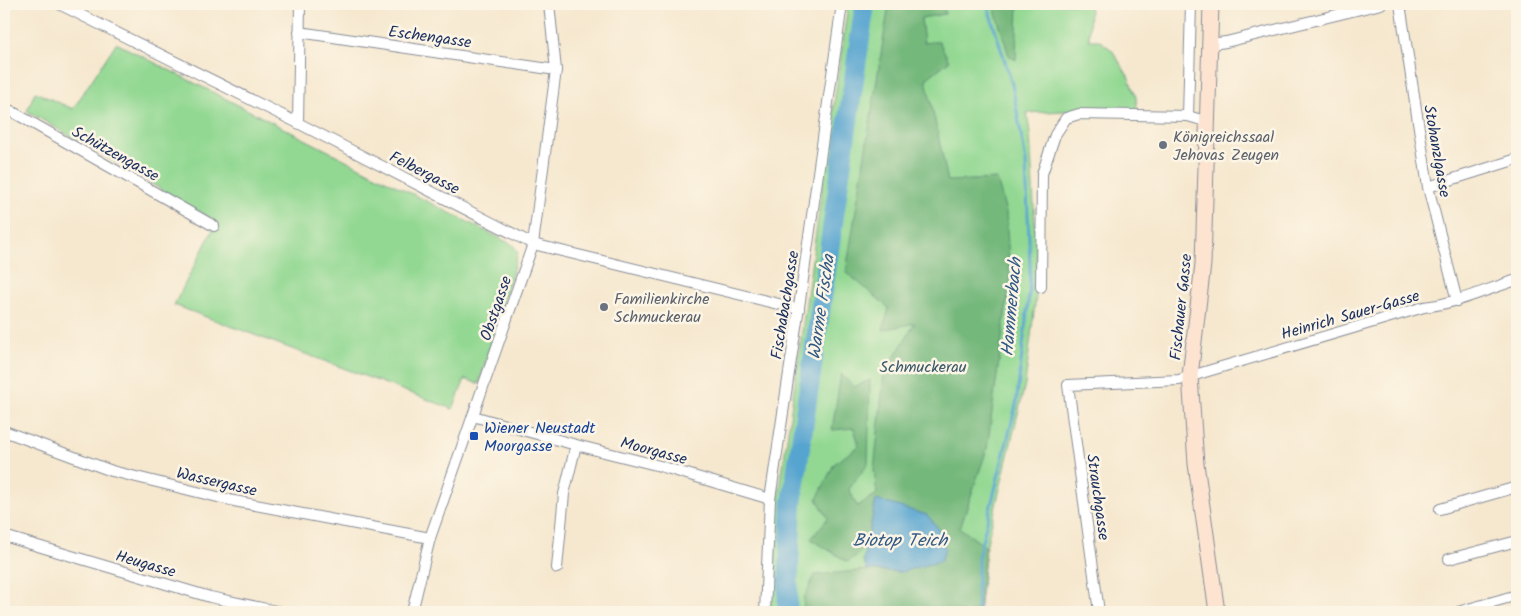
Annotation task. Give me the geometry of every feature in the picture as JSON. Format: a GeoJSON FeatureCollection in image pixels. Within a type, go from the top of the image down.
{"type":"FeatureCollection","features":[{"type":"Feature","properties":{"kind":"main road","name":"Fischauer Gasse"},"geometry":{"type":"LineString","coordinates":[[1211,4],[1203,264],[1190,376],[1196,464],[1216,612]]}},
{"type":"Feature","properties":{"kind":"street","name":"Felbergasse"},"geometry":{"type":"LineString","coordinates":[[59,4],[298,123],[533,244],[799,309]]}},
{"type":"Feature","properties":{"kind":"street"},"geometry":{"type":"LineString","coordinates":[[298,123],[300,4]]}},
{"type":"Feature","properties":{"kind":"street","name":"Obstgasse"},"geometry":{"type":"LineString","coordinates":[[412,612],[430,538],[533,244],[556,70],[549,4]]}},
{"type":"Feature","properties":{"kind":"street","name":"Fischabachgasse"},"geometry":{"type":"LineString","coordinates":[[765,612],[770,499],[842,4]]}},
{"type":"Feature","properties":{"kind":"street"},"geometry":{"type":"LineString","coordinates":[[1188,116],[1191,4]]}},
{"type":"Feature","properties":{"kind":"street"},"geometry":{"type":"LineString","coordinates":[[1211,44],[1381,4]]}},
{"type":"Feature","properties":{"kind":"street","name":"Stohanzlgasse"},"geometry":{"type":"LineString","coordinates":[[1400,4],[1428,187],[1457,301]]}},
{"type":"Feature","properties":{"kind":"street","name":"Eschengasse"},"geometry":{"type":"LineString","coordinates":[[299,32],[556,70]]}},
{"type":"Feature","properties":{"kind":"street","name":"Schützengasse"},"geometry":{"type":"LineString","coordinates":[[4,107],[214,226]]}},
{"type":"Feature","properties":{"kind":"street"},"geometry":{"type":"LineString","coordinates":[[1041,287],[1042,174],[1055,135],[1066,118],[1079,114],[1188,116],[1208,122]]}},
{"type":"Feature","properties":{"kind":"street"},"geometry":{"type":"LineString","coordinates":[[1428,187],[1517,159]]}},
{"type":"Feature","properties":{"kind":"street","name":"Heinrich Sauer-Gasse"},"geometry":{"type":"LineString","coordinates":[[1068,385],[1179,380],[1424,307],[1444,305],[1517,280]]}},
{"type":"Feature","properties":{"kind":"street","name":"Strauchgasse"},"geometry":{"type":"LineString","coordinates":[[1068,385],[1099,612]]}},
{"type":"Feature","properties":{"kind":"street","name":"Moorgasse"},"geometry":{"type":"LineString","coordinates":[[473,416],[660,466],[770,499]]}},
{"type":"Feature","properties":{"kind":"street","name":"Wassergasse"},"geometry":{"type":"LineString","coordinates":[[4,431],[122,473],[234,501],[430,538]]}},
{"type":"Feature","properties":{"kind":"street"},"geometry":{"type":"LineString","coordinates":[[558,568],[564,494],[576,444]]}},
{"type":"Feature","properties":{"kind":"street"},"geometry":{"type":"LineString","coordinates":[[1440,509],[1517,487]]}},
{"type":"Feature","properties":{"kind":"street","name":"Heugasse"},"geometry":{"type":"LineString","coordinates":[[4,536],[210,597],[281,612]]}},
{"type":"Feature","properties":{"kind":"street"},"geometry":{"type":"LineString","coordinates":[[1449,559],[1517,541]]}},
{"type":"Feature","properties":{"kind":"street"},"geometry":{"type":"LineString","coordinates":[[1458,612],[1517,595]]}},
{"type":"Feature","properties":{"kind":"green space","name":"Schmuckerau"},"geometry":{"type":"Polygon","coordinates":[[[848,4],[860,4],[819,297],[827,298],[868,4],[1090,4],[1089,40],[1099,40],[1112,50],[1128,76],[1136,97],[1137,111],[1083,110],[1027,113],[1030,133],[1038,280],[1025,384],[986,547],[979,612],[770,612],[775,524],[848,4]]]}},
{"type":"Feature","properties":{"kind":"green space"},"geometry":{"type":"Polygon","coordinates":[[[860,4],[868,4],[827,298],[819,297],[860,4]]]}},
{"type":"Feature","properties":{"kind":"green space"},"geometry":{"type":"Polygon","coordinates":[[[889,4],[944,4],[945,14],[921,18],[924,43],[939,41],[949,61],[926,79],[948,181],[997,179],[1006,212],[1010,280],[987,449],[960,528],[986,547],[979,612],[803,612],[804,598],[815,575],[867,570],[901,572],[876,500],[866,548],[848,562],[811,539],[828,518],[817,499],[834,464],[859,446],[854,428],[832,430],[841,374],[854,387],[870,380],[868,464],[849,489],[857,506],[877,494],[874,470],[884,374],[915,323],[883,330],[889,308],[846,272],[889,4]]]}},
{"type":"Feature","properties":{"kind":"green space"},"geometry":{"type":"Polygon","coordinates":[[[993,4],[1018,4],[1016,60],[1009,56],[993,4]]]}},
{"type":"Feature","properties":{"kind":"green space"},"geometry":{"type":"Polygon","coordinates":[[[116,43],[513,245],[518,253],[479,384],[465,379],[453,409],[174,305],[217,222],[27,111],[35,92],[73,109],[116,43]]]}},
{"type":"Feature","properties":{"kind":"water","name":"Biotop Teich"},"geometry":{"type":"Polygon","coordinates":[[[876,500],[927,515],[938,528],[945,549],[941,561],[901,572],[867,570],[863,560],[876,500]]]}},
{"type":"Feature","properties":{"kind":"waterway","name":"Warme Fischa"},"geometry":{"type":"LineString","coordinates":[[787,612],[792,503],[865,4]]}},
{"type":"Feature","properties":{"kind":"waterway","name":"Hammerbach"},"geometry":{"type":"LineString","coordinates":[[977,612],[978,558],[1016,405],[1029,295],[1030,267],[1026,161],[1012,84],[987,4]]}},
{"type":"Feature","properties":{"kind":"place","name":"Königreichssaal Jehovas Zeugen"},"geometry":{"type":"Point","coordinates":[1163,145]}},
{"type":"Feature","properties":{"kind":"place","name":"Familienkirche Schmuckerau"},"geometry":{"type":"Point","coordinates":[604,307]}},
{"type":"Feature","properties":{"kind":"place","name":"Wiener Neustadt Moorgasse"},"geometry":{"type":"Point","coordinates":[474,436]}}]}
